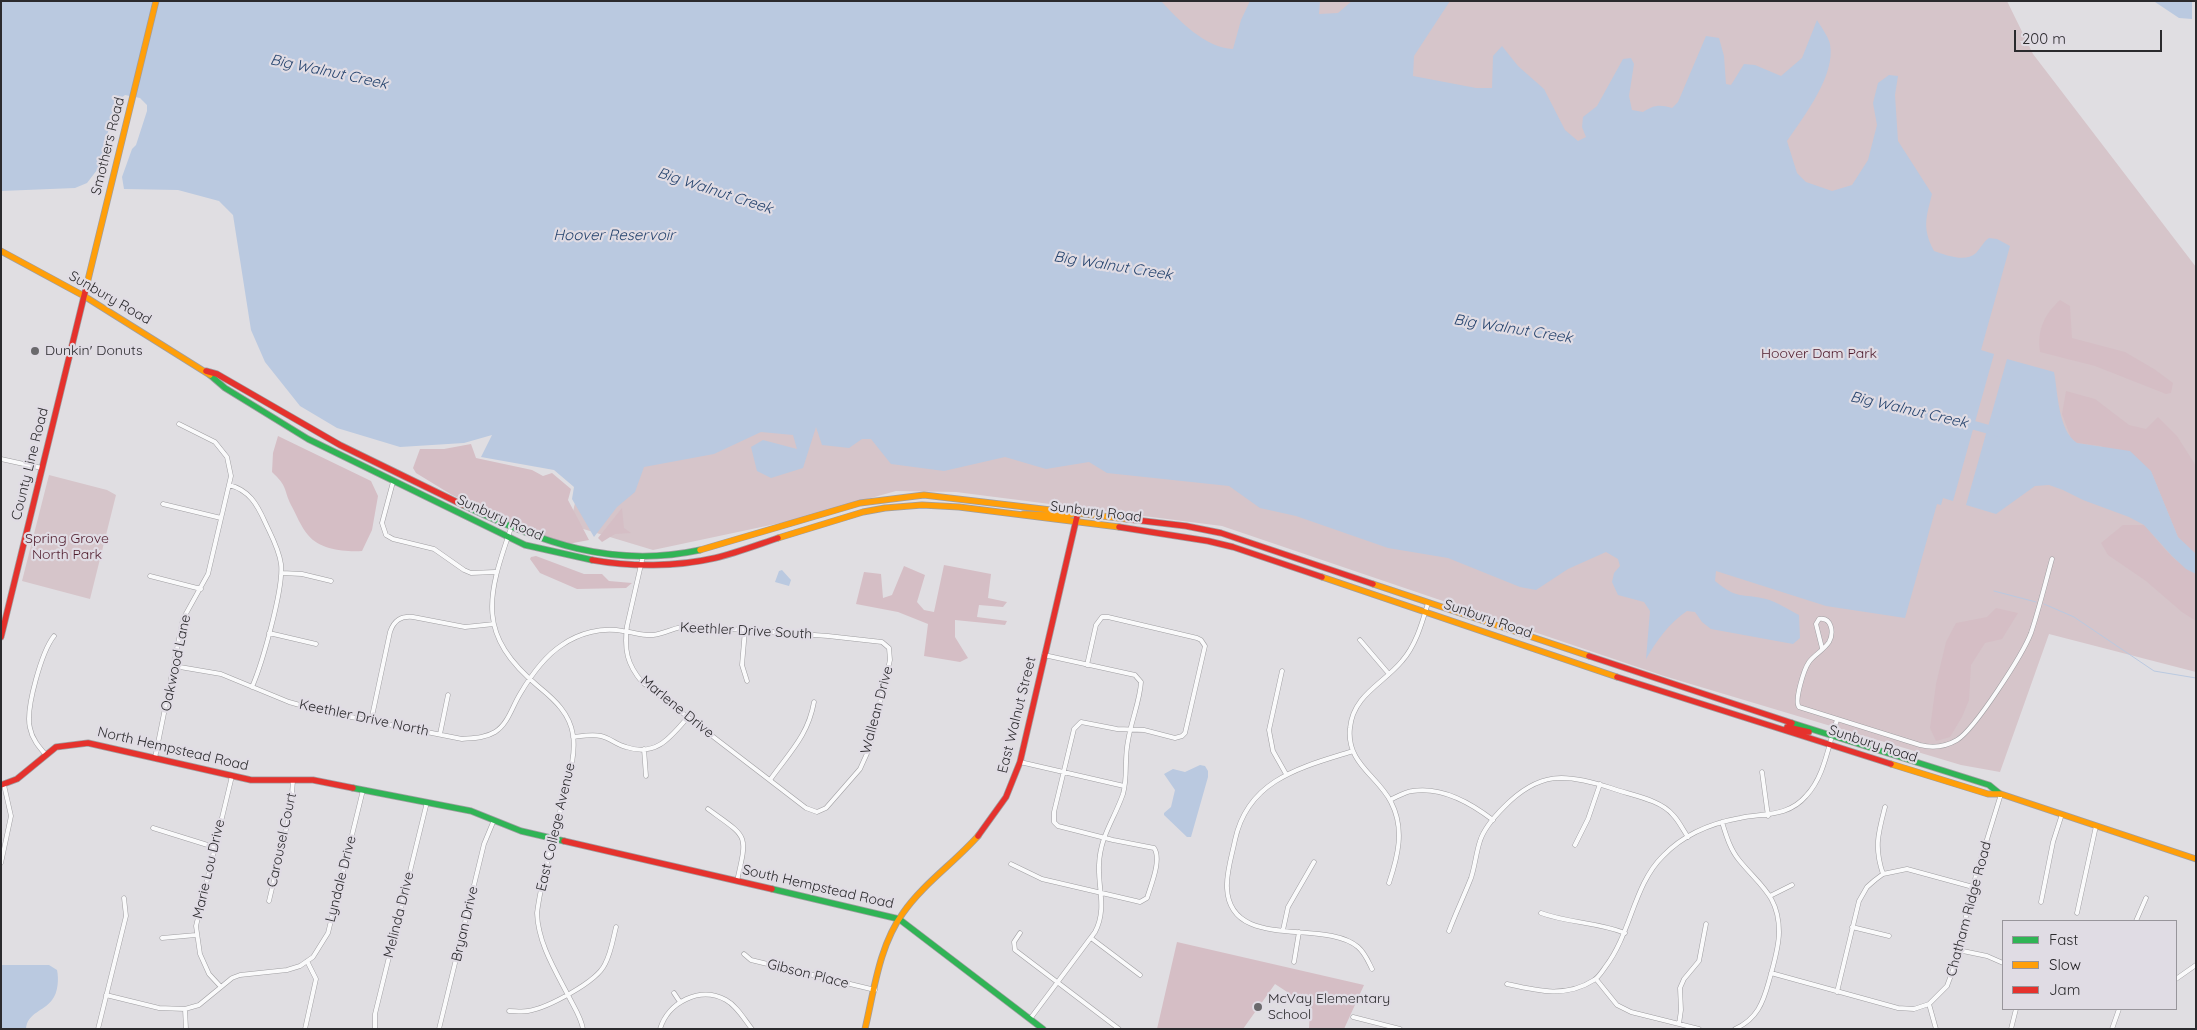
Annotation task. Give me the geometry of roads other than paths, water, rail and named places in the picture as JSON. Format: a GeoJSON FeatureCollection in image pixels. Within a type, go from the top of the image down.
{"type":"FeatureCollection","features":[{"type":"Feature","properties":{"kind":"main road","name":"Smothers Road"},"geometry":{"type":"LineString","coordinates":[[84,296],[156,1]]}},
{"type":"Feature","properties":{"kind":"main road","name":"Sunbury Road"},"geometry":{"type":"LineString","coordinates":[[1,251],[84,296],[204,370],[225,388],[268,416],[335,454],[525,545],[562,556],[600,563],[641,565],[660,565],[714,558],[852,516],[885,508],[941,506],[1076,521],[1203,539],[1425,611],[1665,693],[1988,794],[2001,794],[2196,859]]}},
{"type":"Feature","properties":{"kind":"main road","name":"County Line Road"},"geometry":{"type":"LineString","coordinates":[[1,637],[84,296]]}},
{"type":"Feature","properties":{"kind":"main road","name":"Sunbury Road"},"geometry":{"type":"LineString","coordinates":[[204,370],[217,374],[340,445],[533,538],[558,544],[595,552],[643,556],[712,548],[860,503],[894,497],[924,495],[1168,523],[1221,533],[1479,620],[1989,785],[2001,794]]}},
{"type":"Feature","properties":{"kind":"main road"},"geometry":{"type":"LineString","coordinates":[[1017,515],[1032,512],[1071,516],[1078,512]]}},
{"type":"Feature","properties":{"kind":"main road","name":"East Walnut Street"},"geometry":{"type":"LineString","coordinates":[[865,1029],[886,951],[899,919],[908,906],[981,835],[1010,790],[1020,762],[1078,512]]}},
{"type":"Feature","properties":{"kind":"main road"},"geometry":{"type":"LineString","coordinates":[[1076,521],[1082,519],[1144,527],[1168,523]]}},
{"type":"Feature","properties":{"kind":"main road"},"geometry":{"type":"LineString","coordinates":[[1369,594],[1396,596],[1421,604],[1428,603]]}},
{"type":"Feature","properties":{"kind":"main road"},"geometry":{"type":"LineString","coordinates":[[1425,611],[1430,610],[1453,617],[1479,620]]}},
{"type":"Feature","properties":{"kind":"main road"},"geometry":{"type":"LineString","coordinates":[[1777,727],[1795,728],[1827,737],[1832,735]]}},
{"type":"Feature","properties":{"kind":"main road"},"geometry":{"type":"LineString","coordinates":[[1830,744],[1834,742],[1859,750],[1875,748]]}},
{"type":"Feature","properties":{"kind":"main road","name":"North Hempstead Road"},"geometry":{"type":"LineString","coordinates":[[2,785],[19,779],[56,748],[66,744],[88,743],[232,776],[260,780],[314,780],[427,802],[471,811],[521,831],[554,838]]}},
{"type":"Feature","properties":{"kind":"main road","name":"South Hempstead Road"},"geometry":{"type":"LineString","coordinates":[[554,838],[899,919],[1043,1029]]}},
{"type":"Feature","properties":{"kind":"street","name":"Oakwood Lane"},"geometry":{"type":"LineString","coordinates":[[155,758],[183,619],[208,574],[229,485],[230,466],[222,450],[208,438],[179,424]]}},
{"type":"Feature","properties":{"kind":"street"},"geometry":{"type":"LineString","coordinates":[[1,459],[42,468]]}},
{"type":"Feature","properties":{"kind":"street"},"geometry":{"type":"LineString","coordinates":[[394,482],[382,523],[386,535],[393,539],[434,549],[471,573],[495,572]]}},
{"type":"Feature","properties":{"kind":"street"},"geometry":{"type":"LineString","coordinates":[[229,485],[247,493],[257,505],[279,554],[282,573],[269,633],[252,686]]}},
{"type":"Feature","properties":{"kind":"street"},"geometry":{"type":"LineString","coordinates":[[163,504],[222,518]]}},
{"type":"Feature","properties":{"kind":"street","name":"East College Avenue"},"geometry":{"type":"LineString","coordinates":[[511,528],[495,572],[491,601],[494,624],[506,654],[562,710],[571,727],[573,737],[572,764],[538,906],[538,928],[542,942],[583,1029]]}},
{"type":"Feature","properties":{"kind":"street","name":"Marlene Drive"},"geometry":{"type":"LineString","coordinates":[[643,556],[626,631],[626,655],[635,674],[642,682],[806,808],[817,812]]}},
{"type":"Feature","properties":{"kind":"street"},"geometry":{"type":"LineString","coordinates":[[1822,648],[1816,624],[1819,619],[1829,622],[1831,630],[1829,641],[1806,668],[1797,704],[1804,709],[1923,746],[1939,746],[1958,739],[1977,718],[2026,645],[2052,559]]}},
{"type":"Feature","properties":{"kind":"street"},"geometry":{"type":"LineString","coordinates":[[282,573],[302,574],[331,581]]}},
{"type":"Feature","properties":{"kind":"street"},"geometry":{"type":"LineString","coordinates":[[150,576],[201,589]]}},
{"type":"Feature","properties":{"kind":"street"},"geometry":{"type":"LineString","coordinates":[[1389,883],[1396,861],[1400,833],[1390,800],[1360,764],[1352,751],[1350,728],[1355,708],[1366,693],[1389,674],[1411,649],[1428,603]]}},
{"type":"Feature","properties":{"kind":"street"},"geometry":{"type":"LineString","coordinates":[[372,721],[390,632],[398,619],[405,616],[465,627],[494,624]]}},
{"type":"Feature","properties":{"kind":"street"},"geometry":{"type":"LineString","coordinates":[[1011,864],[1042,879],[1136,901],[1144,900],[1148,894],[1157,854],[1156,850],[1151,846],[1103,838],[1058,826],[1054,822],[1053,817],[1076,724],[1086,721],[1176,738],[1182,736],[1187,729],[1205,649],[1204,643],[1197,638],[1108,617],[1102,618],[1096,625],[1087,664]]}},
{"type":"Feature","properties":{"kind":"street","name":"Keethler Drive South"},"geometry":{"type":"LineString","coordinates":[[530,680],[550,654],[570,640],[595,631],[626,631],[653,635],[681,626],[882,642],[889,648]]}},
{"type":"Feature","properties":{"kind":"street"},"geometry":{"type":"LineString","coordinates":[[744,630],[742,666],[747,681]]}},
{"type":"Feature","properties":{"kind":"street"},"geometry":{"type":"LineString","coordinates":[[269,633],[316,644]]}},
{"type":"Feature","properties":{"kind":"street"},"geometry":{"type":"LineString","coordinates":[[46,755],[33,738],[28,719],[42,657],[46,645],[54,636]]}},
{"type":"Feature","properties":{"kind":"street"},"geometry":{"type":"LineString","coordinates":[[1360,640],[1389,674]]}},
{"type":"Feature","properties":{"kind":"street","name":"Wallean Drive"},"geometry":{"type":"LineString","coordinates":[[817,812],[826,808],[849,783],[869,749],[890,660],[889,648]]}},
{"type":"Feature","properties":{"kind":"street"},"geometry":{"type":"LineString","coordinates":[[1030,1019],[1091,938],[1100,923],[1102,893],[1099,865],[1103,838],[1119,804],[1127,776],[1127,744],[1140,680],[1136,676],[1044,655]]}},
{"type":"Feature","properties":{"kind":"street","name":"Keethler Drive North"},"geometry":{"type":"LineString","coordinates":[[174,666],[221,674],[289,702],[321,711],[462,739],[485,737],[497,731],[506,722],[520,694],[530,680]]}},
{"type":"Feature","properties":{"kind":"street"},"geometry":{"type":"LineString","coordinates":[[1282,671],[1269,730],[1273,751],[1286,774]]}},
{"type":"Feature","properties":{"kind":"street"},"geometry":{"type":"LineString","coordinates":[[440,734],[448,695]]}},
{"type":"Feature","properties":{"kind":"street"},"geometry":{"type":"LineString","coordinates":[[770,780],[806,731],[811,719],[814,702]]}},
{"type":"Feature","properties":{"kind":"street"},"geometry":{"type":"LineString","coordinates":[[573,737],[599,736],[625,747],[644,750],[663,744],[688,717]]}},
{"type":"Feature","properties":{"kind":"street"},"geometry":{"type":"LineString","coordinates":[[1507,984],[1549,992],[1572,991],[1596,979],[1617,951],[1647,879],[1662,856],[1688,837],[1722,822],[1742,817],[1768,816],[1785,811],[1806,797],[1820,774],[1837,720]]}},
{"type":"Feature","properties":{"kind":"street"},"geometry":{"type":"LineString","coordinates":[[644,750],[646,776]]}},
{"type":"Feature","properties":{"kind":"street"},"geometry":{"type":"LineString","coordinates":[[1352,751],[1286,774],[1261,793],[1248,809],[1241,824],[1236,837],[1226,884],[1230,904],[1236,913],[1247,922],[1261,927],[1337,936],[1357,946],[1366,956],[1372,969]]}},
{"type":"Feature","properties":{"kind":"street"},"geometry":{"type":"LineString","coordinates":[[1020,762],[1124,786]]}},
{"type":"Feature","properties":{"kind":"street"},"geometry":{"type":"LineString","coordinates":[[1762,772],[1768,816]]}},
{"type":"Feature","properties":{"kind":"street","name":"Marie Lou Drive"},"geometry":{"type":"LineString","coordinates":[[221,987],[209,974],[200,954],[196,935],[199,909],[232,776]]}},
{"type":"Feature","properties":{"kind":"street"},"geometry":{"type":"LineString","coordinates":[[1450,931],[1458,904],[1471,876],[1480,840],[1493,820],[1522,790],[1542,781],[1555,777],[1569,777],[1600,784],[1667,809],[1673,814],[1688,837]]}},
{"type":"Feature","properties":{"kind":"street","name":"Carousel Court"},"geometry":{"type":"LineString","coordinates":[[269,901],[291,808],[293,780]]}},
{"type":"Feature","properties":{"kind":"street"},"geometry":{"type":"LineString","coordinates":[[1575,845],[1588,818],[1600,784]]}},
{"type":"Feature","properties":{"kind":"street"},"geometry":{"type":"LineString","coordinates":[[1,863],[11,816],[2,785]]}},
{"type":"Feature","properties":{"kind":"street","name":"Lyndale Drive"},"geometry":{"type":"LineString","coordinates":[[307,962],[313,957],[328,933],[363,790]]}},
{"type":"Feature","properties":{"kind":"street"},"geometry":{"type":"LineString","coordinates":[[1390,800],[1413,790],[1430,791],[1465,800],[1493,820]]}},
{"type":"Feature","properties":{"kind":"street","name":"Chatham Ridge Road"},"geometry":{"type":"LineString","coordinates":[[1929,1004],[1947,986],[1973,887],[2001,794]]}},
{"type":"Feature","properties":{"kind":"street","name":"Melinda Drive"},"geometry":{"type":"LineString","coordinates":[[374,1029],[375,1014],[427,802]]}},
{"type":"Feature","properties":{"kind":"street"},"geometry":{"type":"LineString","coordinates":[[1883,874],[1876,845],[1885,807]]}},
{"type":"Feature","properties":{"kind":"street"},"geometry":{"type":"LineString","coordinates":[[708,810],[736,830],[743,839],[744,851],[736,881]]}},
{"type":"Feature","properties":{"kind":"street"},"geometry":{"type":"LineString","coordinates":[[2041,902],[2053,842],[2062,814]]}},
{"type":"Feature","properties":{"kind":"street","name":"Bryan Drive"},"geometry":{"type":"LineString","coordinates":[[440,1029],[484,844],[494,820]]}},
{"type":"Feature","properties":{"kind":"street"},"geometry":{"type":"LineString","coordinates":[[1722,822],[1729,844],[1738,859],[1770,896],[1776,911],[1779,932],[1771,973],[1760,1008],[1753,1018],[1735,1029]]}},
{"type":"Feature","properties":{"kind":"street"},"geometry":{"type":"LineString","coordinates":[[2076,913],[2096,826]]}},
{"type":"Feature","properties":{"kind":"street"},"geometry":{"type":"LineString","coordinates":[[153,828],[214,847]]}},
{"type":"Feature","properties":{"kind":"street"},"geometry":{"type":"LineString","coordinates":[[1283,930],[1288,907],[1314,862]]}},
{"type":"Feature","properties":{"kind":"street"},"geometry":{"type":"LineString","coordinates":[[1837,992],[1859,901],[1867,887],[1883,874],[1916,870],[1973,887]]}},
{"type":"Feature","properties":{"kind":"street"},"geometry":{"type":"LineString","coordinates":[[1770,896],[1792,885]]}},
{"type":"Feature","properties":{"kind":"street"},"geometry":{"type":"LineString","coordinates":[[98,1029],[126,916],[124,898]]}},
{"type":"Feature","properties":{"kind":"street"},"geometry":{"type":"LineString","coordinates":[[2136,920],[2146,898]]}},
{"type":"Feature","properties":{"kind":"street"},"geometry":{"type":"LineString","coordinates":[[1224,907],[1230,904]]}},
{"type":"Feature","properties":{"kind":"street"},"geometry":{"type":"LineString","coordinates":[[1541,913],[1565,921],[1602,925],[1625,933]]}},
{"type":"Feature","properties":{"kind":"street"},"geometry":{"type":"LineString","coordinates":[[1679,1024],[1681,1010],[1680,988],[1684,979],[1700,961],[1706,924]]}},
{"type":"Feature","properties":{"kind":"street"},"geometry":{"type":"LineString","coordinates":[[509,1011],[527,1012],[534,1010],[586,984],[601,971],[605,964],[616,927]]}},
{"type":"Feature","properties":{"kind":"street"},"geometry":{"type":"LineString","coordinates":[[1852,927],[1889,936]]}},
{"type":"Feature","properties":{"kind":"street"},"geometry":{"type":"LineString","coordinates":[[1294,962],[1299,932]]}},
{"type":"Feature","properties":{"kind":"street"},"geometry":{"type":"LineString","coordinates":[[1020,933],[1014,942],[1015,950],[1119,1029]]}},
{"type":"Feature","properties":{"kind":"street"},"geometry":{"type":"LineString","coordinates":[[162,938],[196,935]]}},
{"type":"Feature","properties":{"kind":"street"},"geometry":{"type":"LineString","coordinates":[[1091,938],[1140,975]]}},
{"type":"Feature","properties":{"kind":"street"},"geometry":{"type":"LineString","coordinates":[[1958,950],[2002,963]]}},
{"type":"Feature","properties":{"kind":"street","name":"Gibson Place"},"geometry":{"type":"LineString","coordinates":[[744,954],[751,960],[875,990]]}},
{"type":"Feature","properties":{"kind":"street"},"geometry":{"type":"LineString","coordinates":[[106,995],[159,1008],[185,1009],[199,1005],[240,974],[287,970],[307,962],[316,979],[305,1029]]}},
{"type":"Feature","properties":{"kind":"street"},"geometry":{"type":"LineString","coordinates":[[2177,978],[2195,967]]}},
{"type":"Feature","properties":{"kind":"street"},"geometry":{"type":"LineString","coordinates":[[1771,973],[1898,1008],[1914,1009],[1929,1004],[1936,1029]]}},
{"type":"Feature","properties":{"kind":"street"},"geometry":{"type":"LineString","coordinates":[[1596,979],[1617,1005],[1631,1012],[1699,1029]]}},
{"type":"Feature","properties":{"kind":"street"},"geometry":{"type":"LineString","coordinates":[[674,993],[680,1002]]}},
{"type":"Feature","properties":{"kind":"street"},"geometry":{"type":"LineString","coordinates":[[660,1029],[668,1013],[680,1002],[704,995],[720,998],[736,1008],[752,1029]]}},
{"type":"Feature","properties":{"kind":"street"},"geometry":{"type":"LineString","coordinates":[[185,1009],[186,1029]]}},
{"type":"Feature","properties":{"kind":"street"},"geometry":{"type":"LineString","coordinates":[[2012,1029],[2016,1010]]}},
{"type":"Feature","properties":{"kind":"street"},"geometry":{"type":"LineString","coordinates":[[2112,1029],[2119,1010]]}},
{"type":"Feature","properties":{"kind":"street"},"geometry":{"type":"LineString","coordinates":[[1353,1017],[1384,1027],[1400,1029]]}},
{"type":"Feature","properties":{"kind":"water","name":"Hoover Reservoir"},"geometry":{"type":"Polygon","coordinates":[[[1,1],[1161,1],[1176,17],[1203,39],[1213,44],[1233,49],[1241,20],[1250,1],[1320,1],[1319,14],[1338,13],[1352,1],[1450,1],[1414,56],[1413,76],[1476,88],[1492,88],[1493,56],[1502,46],[1518,66],[1544,89],[1565,130],[1578,141],[1586,137],[1582,127],[1583,117],[1597,106],[1623,59],[1631,58],[1634,64],[1629,96],[1632,110],[1643,112],[1660,106],[1672,108],[1678,102],[1706,36],[1719,38],[1724,56],[1726,84],[1731,85],[1744,64],[1755,65],[1781,76],[1802,58],[1817,20],[1829,41],[1831,56],[1824,82],[1787,141],[1797,173],[1806,182],[1832,191],[1852,185],[1868,160],[1877,125],[1873,103],[1878,83],[1889,75],[1898,76],[1895,95],[1898,141],[1932,194],[1926,223],[1930,243],[1934,251],[1961,258],[1972,256],[1989,238],[1997,239],[2010,246],[1981,350],[1994,354],[1953,501],[1943,498],[1941,505],[1937,504],[1905,618],[1826,606],[1716,571],[1715,581],[1729,591],[1740,595],[1770,600],[1799,615],[1800,638],[1793,644],[1711,629],[1702,622],[1695,612],[1687,611],[1664,632],[1646,659],[1650,611],[1644,602],[1618,595],[1612,582],[1614,573],[1620,566],[1618,559],[1606,552],[1568,569],[1536,590],[1520,587],[1448,558],[1388,548],[1296,516],[1260,508],[1229,486],[1107,473],[1089,462],[1046,469],[1005,457],[944,471],[891,464],[871,439],[862,439],[849,448],[822,445],[816,427],[803,468],[771,478],[757,471],[751,447],[763,440],[797,449],[793,435],[761,432],[714,454],[644,467],[635,492],[617,507],[594,537],[572,499],[574,487],[554,470],[481,457],[492,435],[464,443],[400,447],[337,428],[300,406],[265,362],[251,330],[233,215],[219,201],[178,190],[124,189],[122,177],[132,149],[136,145],[147,111],[147,105],[140,98],[125,95],[116,102],[105,143],[104,161],[87,183],[75,188],[1,191],[1,1]]]}},
{"type":"Feature","properties":{"kind":"water"},"geometry":{"type":"Polygon","coordinates":[[[2192,1],[2192,19],[2179,18],[2155,2],[2192,1]]]}},
{"type":"Feature","properties":{"kind":"water"},"geometry":{"type":"Polygon","coordinates":[[[2007,359],[2054,372],[2062,420],[2071,437],[2077,443],[2130,451],[2151,471],[2178,537],[2196,554],[2196,574],[2186,569],[2172,556],[2144,525],[2129,517],[2049,485],[2035,486],[1996,514],[1966,505],[2007,359]]]}},
{"type":"Feature","properties":{"kind":"water"},"geometry":{"type":"Polygon","coordinates":[[[782,570],[791,580],[789,586],[775,582],[779,571],[782,570]]]}},
{"type":"Feature","properties":{"kind":"water"},"geometry":{"type":"Polygon","coordinates":[[[1200,765],[1205,766],[1208,771],[1208,777],[1191,837],[1187,837],[1164,815],[1171,807],[1175,790],[1164,774],[1173,769],[1185,772],[1200,765]]]}},
{"type":"Feature","properties":{"kind":"water"},"geometry":{"type":"Polygon","coordinates":[[[1,965],[49,965],[57,970],[58,986],[56,994],[49,1004],[29,1019],[26,1029],[1,1029],[1,965]]]}},
{"type":"Feature","properties":{"kind":"waterway","name":"Big Walnut Creek"},"geometry":{"type":"LineString","coordinates":[[1962,422],[1998,432]]}},
{"type":"Feature","properties":{"kind":"waterway"},"geometry":{"type":"LineString","coordinates":[[1994,591],[2036,602]]}},
{"type":"Feature","properties":{"kind":"waterway"},"geometry":{"type":"LineString","coordinates":[[2044,604],[2074,617],[2154,671],[2196,678]]}},
{"type":"Feature","properties":{"kind":"place","name":"Dunkin' Donuts"},"geometry":{"type":"Point","coordinates":[35,351]}},
{"type":"Feature","properties":{"kind":"place","name":"McVay Elementary School"},"geometry":{"type":"Point","coordinates":[1258,1007]}},
{"type":"Feature","properties":{"kind":"park label","name":"Hoover Dam Park"},"geometry":{"type":"Point","coordinates":[1819,354]}},
{"type":"Feature","properties":{"kind":"park label","name":"Spring Grove North Park"},"geometry":{"type":"Point","coordinates":[67,548]}}]}
